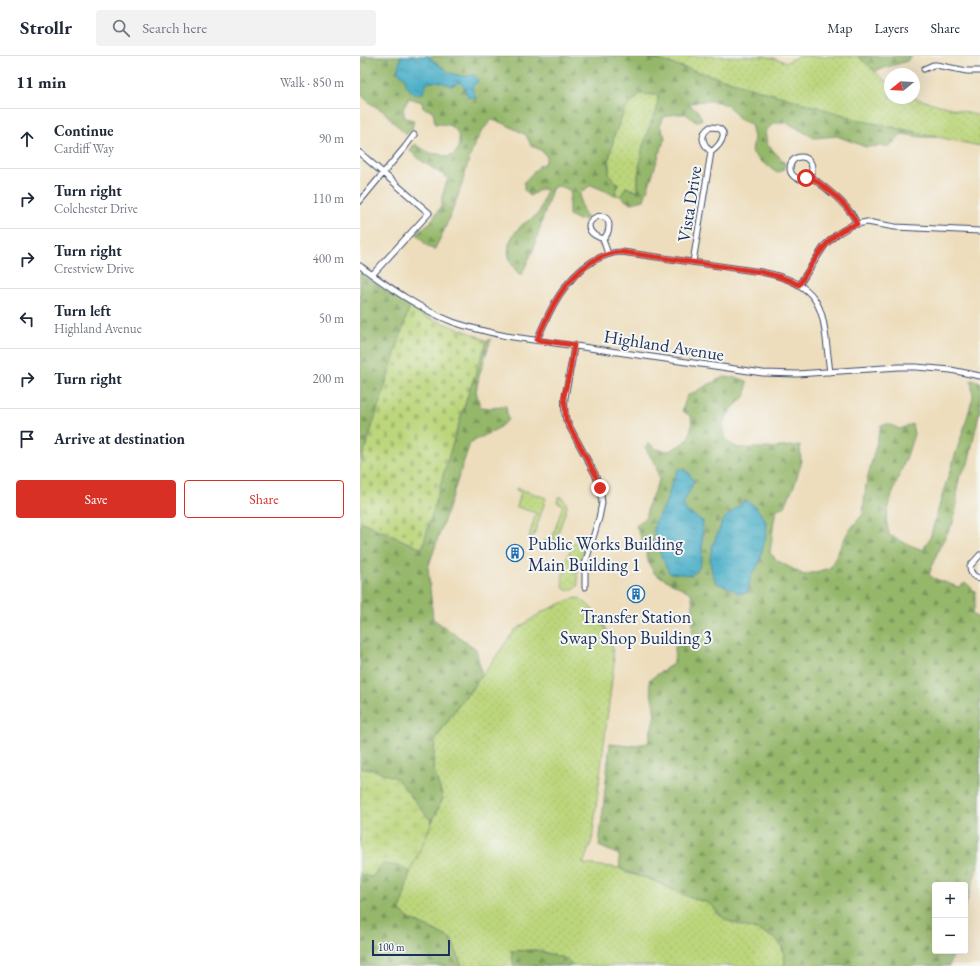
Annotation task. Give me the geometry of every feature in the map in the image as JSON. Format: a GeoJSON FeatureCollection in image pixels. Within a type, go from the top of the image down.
{"type":"FeatureCollection","features":[{"type":"Feature","properties":{"kind":"street"},"geometry":{"type":"LineString","coordinates":[[924,69],[936,65],[967,71],[980,71]]}},
{"type":"Feature","properties":{"kind":"street"},"geometry":{"type":"LineString","coordinates":[[710,127],[716,127],[721,129],[723,139],[711,152],[704,144],[703,135],[705,130],[710,127]]}},
{"type":"Feature","properties":{"kind":"street"},"geometry":{"type":"LineString","coordinates":[[360,201],[414,135]]}},
{"type":"Feature","properties":{"kind":"street","name":"Vista Drive"},"geometry":{"type":"LineString","coordinates":[[693,262],[711,152]]}},
{"type":"Feature","properties":{"kind":"street"},"geometry":{"type":"LineString","coordinates":[[360,153],[429,213],[372,275]]}},
{"type":"Feature","properties":{"kind":"street"},"geometry":{"type":"LineString","coordinates":[[801,157],[807,160],[811,165],[811,172],[809,175],[802,179],[795,178],[790,172],[792,161],[801,157]]}},
{"type":"Feature","properties":{"kind":"street"},"geometry":{"type":"LineString","coordinates":[[809,175],[847,207],[857,224]]}},
{"type":"Feature","properties":{"kind":"street"},"geometry":{"type":"LineString","coordinates":[[603,239],[608,232],[608,222],[605,218],[599,216],[592,218],[589,224],[590,229],[593,234],[603,239],[608,254]]}},
{"type":"Feature","properties":{"kind":"street"},"geometry":{"type":"LineString","coordinates":[[799,285],[812,264],[831,240],[837,234],[852,225],[867,222],[895,227],[980,231]]}},
{"type":"Feature","properties":{"kind":"street"},"geometry":{"type":"LineString","coordinates":[[537,340],[561,291],[571,279],[584,267],[608,254],[622,252],[777,275],[799,285],[812,296],[821,311],[830,372]]}},
{"type":"Feature","properties":{"kind":"street","name":"Highland Avenue"},"geometry":{"type":"LineString","coordinates":[[360,266],[412,301],[452,322],[488,332],[755,373],[780,374],[916,367],[951,370],[980,376]]}},
{"type":"Feature","properties":{"kind":"street"},"geometry":{"type":"LineString","coordinates":[[574,345],[564,396],[566,420],[595,474],[600,488],[602,503],[585,564],[585,587]]}},
{"type":"Feature","properties":{"kind":"street"},"geometry":{"type":"LineString","coordinates":[[980,555],[970,566],[972,574],[976,578],[980,578]]}},
{"type":"Feature","properties":{"kind":"green space"},"geometry":{"type":"Polygon","coordinates":[[[363,56],[645,56],[867,122],[941,137],[921,137],[902,134],[890,146],[866,147],[837,136],[814,138],[788,123],[774,123],[765,131],[767,144],[785,163],[783,170],[777,173],[758,159],[752,152],[754,138],[751,124],[741,120],[731,109],[721,103],[705,101],[688,104],[697,110],[702,119],[696,122],[686,114],[675,114],[664,117],[660,126],[665,137],[644,200],[632,203],[626,201],[621,196],[626,187],[638,192],[638,176],[642,150],[648,130],[657,110],[658,95],[640,94],[624,111],[614,136],[609,160],[609,174],[618,184],[615,195],[591,185],[580,193],[581,206],[587,219],[578,220],[569,215],[571,191],[563,187],[556,186],[552,189],[533,250],[521,276],[511,263],[508,250],[509,244],[516,231],[539,212],[547,190],[541,189],[530,196],[524,190],[524,182],[539,166],[545,163],[547,157],[542,151],[531,145],[526,135],[503,123],[492,120],[485,127],[475,143],[460,190],[442,236],[434,250],[426,245],[417,234],[430,223],[442,205],[442,197],[448,178],[423,162],[410,151],[414,144],[430,153],[447,157],[452,156],[458,150],[458,134],[452,127],[445,124],[435,124],[433,111],[423,108],[422,102],[409,98],[403,109],[405,118],[414,120],[412,129],[406,135],[383,111],[370,103],[360,94],[360,58],[363,56]]]}},
{"type":"Feature","properties":{"kind":"green space"},"geometry":{"type":"Polygon","coordinates":[[[645,56],[765,56],[787,62],[798,56],[858,56],[884,80],[884,104],[920,104],[920,100],[980,116],[980,146],[867,122],[645,56]]]}},
{"type":"Feature","properties":{"kind":"green space"},"geometry":{"type":"Polygon","coordinates":[[[858,56],[912,56],[907,61],[875,71],[858,56]]]}},
{"type":"Feature","properties":{"kind":"green space"},"geometry":{"type":"Polygon","coordinates":[[[640,94],[658,95],[657,110],[648,130],[638,176],[638,192],[626,187],[621,196],[615,195],[618,184],[609,174],[609,160],[614,136],[624,111],[640,94]]]}},
{"type":"Feature","properties":{"kind":"green space"},"geometry":{"type":"Polygon","coordinates":[[[361,273],[392,296],[410,306],[360,466],[360,274],[361,273]]]}},
{"type":"Feature","properties":{"kind":"green space"},"geometry":{"type":"Polygon","coordinates":[[[410,306],[424,316],[473,334],[487,341],[468,394],[448,458],[422,549],[360,521],[360,466],[410,306]]]}},
{"type":"Feature","properties":{"kind":"green space"},"geometry":{"type":"Polygon","coordinates":[[[491,339],[479,376],[476,391],[480,407],[491,408],[506,406],[508,420],[497,429],[470,443],[428,568],[433,619],[476,649],[482,675],[453,713],[435,740],[433,768],[443,798],[432,822],[396,778],[371,769],[360,769],[360,521],[422,549],[468,394],[487,341],[491,339]]]}},
{"type":"Feature","properties":{"kind":"green space"},"geometry":{"type":"Polygon","coordinates":[[[723,377],[738,378],[747,381],[746,395],[731,410],[723,423],[726,441],[738,448],[770,448],[800,445],[801,464],[785,506],[777,509],[770,553],[778,561],[804,575],[830,568],[848,532],[863,514],[866,484],[881,425],[888,424],[900,429],[912,424],[914,434],[892,494],[886,519],[889,535],[923,550],[930,538],[973,397],[971,380],[980,382],[980,409],[968,464],[960,475],[957,489],[957,504],[953,523],[940,546],[929,574],[933,578],[958,587],[966,583],[975,591],[975,606],[972,614],[980,619],[980,858],[968,898],[968,882],[932,882],[932,954],[952,954],[949,966],[784,966],[784,954],[781,945],[775,939],[756,930],[726,920],[708,903],[694,899],[620,868],[619,855],[599,846],[610,744],[629,746],[648,743],[655,714],[649,680],[674,663],[675,647],[692,643],[693,604],[691,593],[655,574],[649,564],[644,544],[636,526],[646,516],[648,505],[659,480],[656,466],[645,447],[649,443],[656,449],[670,451],[688,440],[692,426],[691,416],[682,411],[687,396],[723,377]]]}},
{"type":"Feature","properties":{"kind":"green space"},"geometry":{"type":"Polygon","coordinates":[[[517,488],[546,498],[533,538],[529,537],[536,513],[517,507],[521,492],[516,490],[517,488]]]}},
{"type":"Feature","properties":{"kind":"green space"},"geometry":{"type":"Polygon","coordinates":[[[559,497],[562,497],[567,507],[554,545],[544,542],[545,540],[551,542],[563,505],[557,502],[559,497]]]}},
{"type":"Feature","properties":{"kind":"green space"},"geometry":{"type":"Polygon","coordinates":[[[574,543],[583,543],[585,546],[577,574],[578,586],[570,590],[565,589],[563,584],[563,575],[565,566],[571,548],[574,543]]]}},
{"type":"Feature","properties":{"kind":"green space"},"geometry":{"type":"Polygon","coordinates":[[[579,598],[603,623],[612,644],[614,663],[592,840],[583,864],[620,868],[627,873],[653,880],[694,899],[709,903],[719,915],[743,926],[761,931],[776,939],[782,947],[785,961],[784,966],[573,966],[567,959],[536,950],[512,951],[514,966],[462,966],[451,939],[411,920],[399,911],[410,872],[443,798],[433,768],[435,740],[453,713],[485,672],[514,631],[542,612],[572,599],[579,598]]]}},
{"type":"Feature","properties":{"kind":"green space"},"geometry":{"type":"Polygon","coordinates":[[[360,769],[371,769],[396,778],[432,822],[410,872],[400,866],[382,864],[372,877],[360,875],[360,769]]]}},
{"type":"Feature","properties":{"kind":"green space"},"geometry":{"type":"Polygon","coordinates":[[[382,864],[400,866],[410,872],[400,911],[411,920],[451,939],[462,966],[360,966],[360,875],[372,877],[382,864]]]}},
{"type":"Feature","properties":{"kind":"green space"},"geometry":{"type":"Polygon","coordinates":[[[536,950],[567,959],[573,966],[514,966],[511,951],[536,950]]]}},
{"type":"Feature","properties":{"kind":"water"},"geometry":{"type":"Polygon","coordinates":[[[400,56],[427,56],[450,73],[462,76],[474,75],[478,81],[472,87],[476,98],[468,97],[464,87],[459,82],[451,86],[435,81],[426,84],[423,93],[414,94],[406,85],[405,78],[397,71],[401,58],[400,56]]]}},
{"type":"Feature","properties":{"kind":"water"},"geometry":{"type":"Polygon","coordinates":[[[679,468],[689,473],[694,482],[683,504],[686,511],[703,521],[702,557],[699,568],[692,575],[669,573],[654,535],[655,523],[663,509],[679,468]]]}},
{"type":"Feature","properties":{"kind":"water"},"geometry":{"type":"Polygon","coordinates":[[[745,500],[756,507],[765,520],[767,530],[759,564],[751,576],[747,593],[738,593],[717,583],[712,573],[710,560],[712,547],[723,520],[745,500]]]}},
{"type":"Feature","properties":{"kind":"place","name":"Public Works Building Main Building 1"},"geometry":{"type":"Point","coordinates":[515,553]}},
{"type":"Feature","properties":{"kind":"place","name":"Transfer Station Swap Shop Building 3"},"geometry":{"type":"Point","coordinates":[636,594]}},
{"type":"Feature","properties":{"kind":"route"},"geometry":{"type":"LineString","coordinates":[[600,488],[595,474],[566,420],[564,396],[574,345],[537,340],[561,291],[575,274],[584,267],[594,260],[616,252],[761,272],[777,275],[799,285],[825,245],[837,234],[852,225],[857,224],[847,207],[809,175],[806,178]]}}]}
